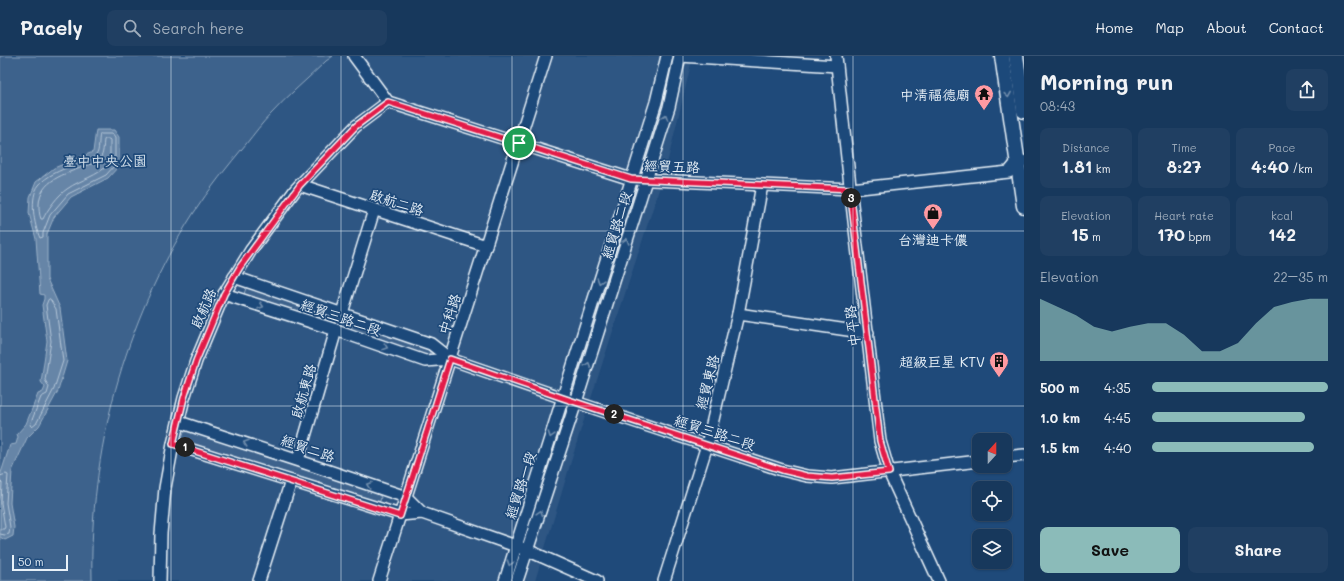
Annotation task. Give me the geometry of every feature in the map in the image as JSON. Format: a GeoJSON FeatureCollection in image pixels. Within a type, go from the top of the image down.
{"type":"FeatureCollection","features":[{"type":"Feature","properties":{"kind":"main road"},"geometry":{"type":"LineString","coordinates":[[1002,56],[1021,161],[1024,206]]}},
{"type":"Feature","properties":{"kind":"main road"},"geometry":{"type":"LineString","coordinates":[[1016,56],[1021,72],[1024,111]]}},
{"type":"Feature","properties":{"kind":"street"},"geometry":{"type":"LineString","coordinates":[[354,56],[388,102]]}},
{"type":"Feature","properties":{"kind":"street","name":"中科路"},"geometry":{"type":"LineString","coordinates":[[379,581],[546,56]]}},
{"type":"Feature","properties":{"kind":"street","name":"經貿路二段"},"geometry":{"type":"LineString","coordinates":[[563,398],[656,102],[667,56]]}},
{"type":"Feature","properties":{"kind":"street"},"geometry":{"type":"LineString","coordinates":[[680,56],[837,61]]}},
{"type":"Feature","properties":{"kind":"street","name":"經貿路二段"},"geometry":{"type":"LineString","coordinates":[[576,402],[669,107],[680,56]]}},
{"type":"Feature","properties":{"kind":"street","name":"中平路"},"geometry":{"type":"LineString","coordinates":[[837,61],[850,189],[880,441],[889,472],[939,581]]}},
{"type":"Feature","properties":{"kind":"street","name":"經貿五路"},"geometry":{"type":"LineString","coordinates":[[388,102],[631,179],[850,189],[1009,172],[1021,161]]}},
{"type":"Feature","properties":{"kind":"street","name":"啟航路"},"geometry":{"type":"LineString","coordinates":[[160,581],[161,534],[165,488],[173,444],[184,398],[196,361],[224,294],[251,250],[300,185],[356,126],[388,102]]}},
{"type":"Feature","properties":{"kind":"street","name":"啟航二路"},"geometry":{"type":"LineString","coordinates":[[300,185],[486,246]]}},
{"type":"Feature","properties":{"kind":"street","name":"經貿東路"},"geometry":{"type":"LineString","coordinates":[[664,581],[707,445],[738,314],[762,186]]}},
{"type":"Feature","properties":{"kind":"street"},"geometry":{"type":"LineString","coordinates":[[342,313],[374,210]]}},
{"type":"Feature","properties":{"kind":"street","name":"經貿三路二段"},"geometry":{"type":"LineString","coordinates":[[234,277],[431,344],[450,359],[782,470],[807,476],[832,478],[972,462]]}},
{"type":"Feature","properties":{"kind":"street","name":"經貿三路二段"},"geometry":{"type":"LineString","coordinates":[[224,294],[336,330],[425,361],[450,359]]}},
{"type":"Feature","properties":{"kind":"street"},"geometry":{"type":"LineString","coordinates":[[738,314],[868,333]]}},
{"type":"Feature","properties":{"kind":"street","name":"啟航東路"},"geometry":{"type":"LineString","coordinates":[[298,460],[336,330]]}},
{"type":"Feature","properties":{"kind":"street","name":"經貿路一段"},"geometry":{"type":"LineString","coordinates":[[505,581],[563,398]]}},
{"type":"Feature","properties":{"kind":"street","name":"經貿路一段"},"geometry":{"type":"LineString","coordinates":[[517,581],[576,402]]}},
{"type":"Feature","properties":{"kind":"street","name":"經貿二路"},"geometry":{"type":"LineString","coordinates":[[179,422],[298,460],[406,498],[422,513],[527,550],[597,581]]}},
{"type":"Feature","properties":{"kind":"street","name":"經貿二路"},"geometry":{"type":"LineString","coordinates":[[173,444],[400,516],[422,513]]}},
{"type":"Feature","properties":{"kind":"street"},"geometry":{"type":"LineString","coordinates":[[1012,456],[1024,455]]}},
{"type":"Feature","properties":{"kind":"street"},"geometry":{"type":"LineString","coordinates":[[259,581],[291,481]]}},
{"type":"Feature","properties":{"kind":"shaded area"},"geometry":{"type":"Polygon","coordinates":[[[0,56],[693,56],[666,168],[580,432],[535,581],[0,581],[0,56]]]}},
{"type":"Feature","properties":{"kind":"green space","name":"臺中中央公園"},"geometry":{"type":"Polygon","coordinates":[[[0,56],[333,56],[268,117],[219,178],[193,214],[169,255],[148,299],[130,344],[104,437],[97,484],[93,533],[92,581],[0,581],[0,56]]]}},
{"type":"Feature","properties":{"kind":"green space"},"geometry":{"type":"Polygon","coordinates":[[[250,286],[328,313],[323,324],[246,298],[244,294],[246,288],[250,286]]]}},
{"type":"Feature","properties":{"kind":"green space"},"geometry":{"type":"Polygon","coordinates":[[[353,322],[427,348],[430,352],[429,357],[350,332],[353,322]]]}},
{"type":"Feature","properties":{"kind":"green space"},"geometry":{"type":"Polygon","coordinates":[[[191,431],[376,493],[381,497],[380,501],[373,504],[187,444],[182,439],[184,432],[191,431]]]}},
{"type":"Feature","properties":{"kind":"water"},"geometry":{"type":"Polygon","coordinates":[[[96,130],[114,130],[119,137],[119,166],[108,178],[71,197],[54,217],[47,234],[47,279],[60,308],[67,361],[58,391],[39,426],[27,438],[12,471],[10,503],[14,527],[13,536],[5,540],[0,537],[0,476],[10,445],[16,444],[18,437],[17,434],[26,424],[38,394],[43,392],[45,387],[41,382],[47,341],[42,305],[44,295],[40,294],[36,239],[29,213],[30,197],[36,182],[54,168],[93,152],[96,130]]]}},
{"type":"Feature","properties":{"kind":"place","name":"中清福德廟"},"geometry":{"type":"Point","coordinates":[984,111]}},
{"type":"Feature","properties":{"kind":"place","name":"台灣迪卡儂"},"geometry":{"type":"Point","coordinates":[933,230]}},
{"type":"Feature","properties":{"kind":"place","name":"超級巨星 KTV"},"geometry":{"type":"Point","coordinates":[999,378]}},
{"type":"Feature","properties":{"kind":"route"},"geometry":{"type":"LineString","coordinates":[[388,102],[519,143],[631,179],[850,189],[880,441],[889,472],[832,478],[807,476],[782,470],[450,359],[400,516],[173,444],[184,398],[196,361],[224,294],[251,250],[296,189],[356,126],[388,102]]}}]}
